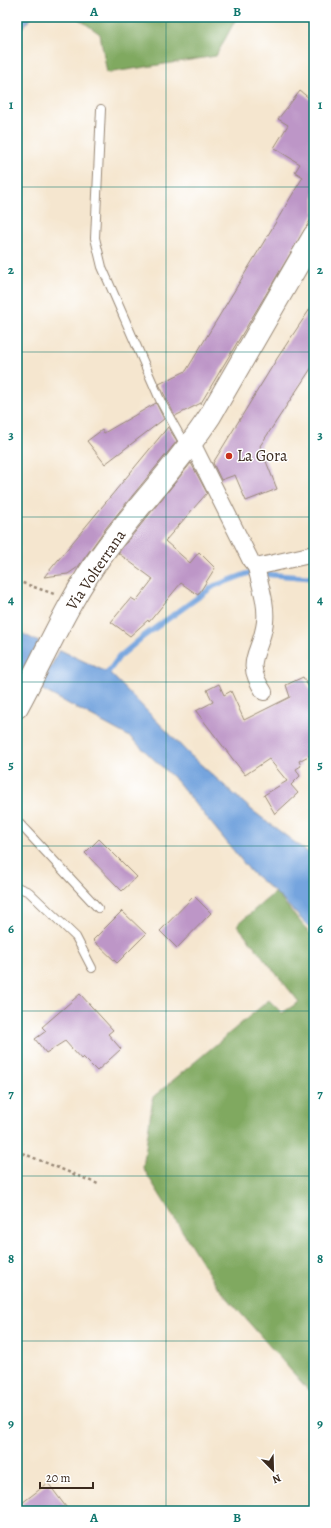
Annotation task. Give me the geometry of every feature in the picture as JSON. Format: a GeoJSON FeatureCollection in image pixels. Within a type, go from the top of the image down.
{"type":"FeatureCollection","features":[{"type":"Feature","properties":{"kind":"main road","name":"Via Volterrana"},"geometry":{"type":"LineString","coordinates":[[18,706],[64,603],[190,446],[210,416],[314,236]]}},
{"type":"Feature","properties":{"kind":"street"},"geometry":{"type":"LineString","coordinates":[[190,446],[250,562],[256,567],[264,602],[265,622],[253,664],[255,678],[264,692]]}},
{"type":"Feature","properties":{"kind":"street"},"geometry":{"type":"LineString","coordinates":[[256,567],[314,554]]}},
{"type":"Feature","properties":{"kind":"lane"},"geometry":{"type":"LineString","coordinates":[[101,109],[95,238],[102,267],[161,402],[190,446]]}},
{"type":"Feature","properties":{"kind":"lane"},"geometry":{"type":"LineString","coordinates":[[17,821],[98,908]]}},
{"type":"Feature","properties":{"kind":"lane"},"geometry":{"type":"LineString","coordinates":[[17,887],[28,892],[76,937],[92,968]]}},
{"type":"Feature","properties":{"kind":"path"},"geometry":{"type":"LineString","coordinates":[[17,581],[64,603]]}},
{"type":"Feature","properties":{"kind":"path"},"geometry":{"type":"LineString","coordinates":[[17,1151],[98,1184]]}},
{"type":"Feature","properties":{"kind":"green space"},"geometry":{"type":"Polygon","coordinates":[[[76,17],[237,17],[216,56],[107,73],[100,34],[76,17]]]}},
{"type":"Feature","properties":{"kind":"green space"},"geometry":{"type":"Polygon","coordinates":[[[275,892],[314,938],[314,1393],[309,1391],[216,1285],[143,1168],[153,1097],[269,1000],[282,1013],[299,1002],[237,925],[275,892]]]}},
{"type":"Feature","properties":{"kind":"water"},"geometry":{"type":"Polygon","coordinates":[[[17,17],[32,17],[17,33],[17,17]]]}},
{"type":"Feature","properties":{"kind":"water"},"geometry":{"type":"Polygon","coordinates":[[[17,631],[39,642],[17,681],[17,631]]]}},
{"type":"Feature","properties":{"kind":"water"},"geometry":{"type":"Polygon","coordinates":[[[60,650],[111,674],[189,754],[253,811],[314,857],[314,932],[275,892],[251,872],[177,781],[130,737],[39,688],[60,650]]]}},
{"type":"Feature","properties":{"kind":"building"},"geometry":{"type":"Polygon","coordinates":[[[300,91],[314,102],[314,214],[201,403],[175,416],[159,384],[186,371],[303,177],[295,172],[300,164],[274,148],[288,125],[278,119],[300,91]]]}},
{"type":"Feature","properties":{"kind":"building"},"geometry":{"type":"Polygon","coordinates":[[[314,303],[314,364],[260,446],[277,489],[246,501],[235,475],[221,480],[213,463],[278,357],[314,303]]]}},
{"type":"Feature","properties":{"kind":"building"},"geometry":{"type":"Polygon","coordinates":[[[156,403],[164,419],[105,464],[87,441],[102,430],[104,433],[156,403]]]}},
{"type":"Feature","properties":{"kind":"building"},"geometry":{"type":"Polygon","coordinates":[[[168,427],[177,441],[106,528],[78,567],[68,574],[44,577],[168,427]]]}},
{"type":"Feature","properties":{"kind":"building"},"geometry":{"type":"Polygon","coordinates":[[[191,463],[207,493],[165,541],[190,563],[199,552],[215,568],[198,595],[181,583],[149,622],[148,620],[130,636],[111,622],[131,598],[136,601],[153,579],[118,553],[191,463]]]}},
{"type":"Feature","properties":{"kind":"building"},"geometry":{"type":"Polygon","coordinates":[[[303,677],[314,696],[314,753],[299,761],[301,766],[296,769],[300,776],[291,785],[298,793],[275,814],[264,795],[287,781],[269,759],[245,775],[196,711],[213,702],[207,690],[219,684],[224,695],[231,691],[244,720],[290,697],[286,685],[303,677]]]}},
{"type":"Feature","properties":{"kind":"building"},"geometry":{"type":"Polygon","coordinates":[[[99,839],[137,877],[122,891],[85,853],[99,839]]]}},
{"type":"Feature","properties":{"kind":"building"},"geometry":{"type":"Polygon","coordinates":[[[194,896],[211,913],[177,948],[160,931],[194,896]]]}},
{"type":"Feature","properties":{"kind":"building"},"geometry":{"type":"Polygon","coordinates":[[[122,911],[146,934],[117,963],[93,940],[122,911]]]}},
{"type":"Feature","properties":{"kind":"building"},"geometry":{"type":"Polygon","coordinates":[[[80,994],[113,1030],[108,1034],[121,1049],[97,1071],[83,1057],[81,1059],[65,1041],[46,1053],[35,1039],[46,1031],[42,1027],[80,994]]]}},
{"type":"Feature","properties":{"kind":"building"},"geometry":{"type":"Polygon","coordinates":[[[48,1483],[69,1511],[28,1511],[22,1503],[48,1483]]]}},
{"type":"Feature","properties":{"kind":"waterway"},"geometry":{"type":"LineString","coordinates":[[104,678],[119,657],[144,636],[214,586],[249,573],[314,578]]}},
{"type":"Feature","properties":{"kind":"place","name":"La Gora"},"geometry":{"type":"Point","coordinates":[229,456]}}]}
